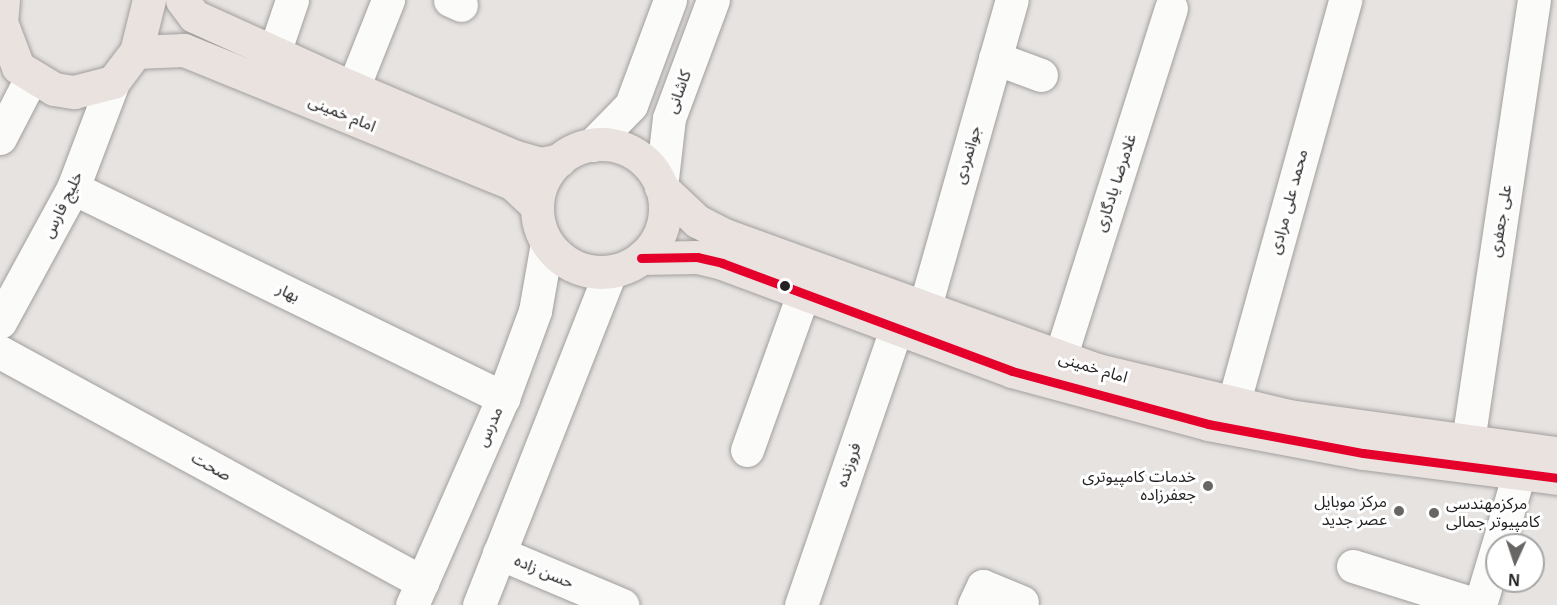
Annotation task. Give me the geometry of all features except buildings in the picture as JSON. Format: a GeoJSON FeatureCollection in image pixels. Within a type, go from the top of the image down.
{"type":"FeatureCollection","features":[{"type":"Feature","properties":{"kind":"main road"},"geometry":{"type":"LineString","coordinates":[[3,0],[2,22],[14,62],[74,92],[113,82],[136,52],[149,0]]}},
{"type":"Feature","properties":{"kind":"main road","name":"امام خمینی"},"geometry":{"type":"LineString","coordinates":[[182,0],[194,16],[353,88],[513,156],[541,164],[560,160]]}},
{"type":"Feature","properties":{"kind":"main road","name":"امام خمینی"},"geometry":{"type":"LineString","coordinates":[[136,52],[184,50],[512,183],[537,206]]}},
{"type":"Feature","properties":{"kind":"main road"},"geometry":{"type":"LineString","coordinates":[[592,145],[628,150],[644,161],[661,188],[662,230],[641,258],[610,272],[585,271],[548,243],[537,206],[548,173],[560,160],[592,145]]}},
{"type":"Feature","properties":{"kind":"main road","name":"امام خمینی"},"geometry":{"type":"LineString","coordinates":[[661,188],[697,220],[727,236],[910,318],[1012,371],[1208,424],[1363,453],[1557,478]]}},
{"type":"Feature","properties":{"kind":"main road","name":"امام خمینی"},"geometry":{"type":"LineString","coordinates":[[641,258],[697,257],[804,292],[910,318],[1233,405],[1557,453]]}},
{"type":"Feature","properties":{"kind":"street"},"geometry":{"type":"LineString","coordinates":[[274,52],[292,0]]}},
{"type":"Feature","properties":{"kind":"street"},"geometry":{"type":"LineString","coordinates":[[353,88],[388,0]]}},
{"type":"Feature","properties":{"kind":"street"},"geometry":{"type":"LineString","coordinates":[[592,145],[631,105],[670,0]]}},
{"type":"Feature","properties":{"kind":"street","name":"کاشانی"},"geometry":{"type":"LineString","coordinates":[[661,188],[669,118],[713,0]]}},
{"type":"Feature","properties":{"kind":"street","name":"جوانمردی"},"geometry":{"type":"LineString","coordinates":[[910,318],[1012,0]]}},
{"type":"Feature","properties":{"kind":"street","name":"محمد علی مرادی"},"geometry":{"type":"LineString","coordinates":[[1233,405],[1345,0]]}},
{"type":"Feature","properties":{"kind":"street","name":"علی جعفری"},"geometry":{"type":"LineString","coordinates":[[1468,441],[1534,0]]}},
{"type":"Feature","properties":{"kind":"street","name":"غلامرضا یادگاری"},"geometry":{"type":"LineString","coordinates":[[1060,358],[1171,8]]}},
{"type":"Feature","properties":{"kind":"street"},"geometry":{"type":"LineString","coordinates":[[995,58],[1041,75]]}},
{"type":"Feature","properties":{"kind":"street"},"geometry":{"type":"LineString","coordinates":[[0,138],[14,62]]}},
{"type":"Feature","properties":{"kind":"street","name":"خلیج فارس"},"geometry":{"type":"LineString","coordinates":[[0,322],[73,188],[113,82]]}},
{"type":"Feature","properties":{"kind":"street","name":"بهار"},"geometry":{"type":"LineString","coordinates":[[73,188],[503,398]]}},
{"type":"Feature","properties":{"kind":"street","name":"مدرس"},"geometry":{"type":"LineString","coordinates":[[417,594],[503,398],[535,311],[548,243]]}},
{"type":"Feature","properties":{"kind":"street"},"geometry":{"type":"LineString","coordinates":[[479,605],[610,272]]}},
{"type":"Feature","properties":{"kind":"street"},"geometry":{"type":"LineString","coordinates":[[747,450],[804,292]]}},
{"type":"Feature","properties":{"kind":"street","name":"فروزنده"},"geometry":{"type":"LineString","coordinates":[[801,605],[910,318]]}},
{"type":"Feature","properties":{"kind":"street","name":"صحت"},"geometry":{"type":"LineString","coordinates":[[0,352],[417,594]]}},
{"type":"Feature","properties":{"kind":"street"},"geometry":{"type":"LineString","coordinates":[[1501,533],[1519,473]]}},
{"type":"Feature","properties":{"kind":"street","name":"حسن زاده"},"geometry":{"type":"LineString","coordinates":[[499,553],[621,605]]}},
{"type":"Feature","properties":{"kind":"street"},"geometry":{"type":"LineString","coordinates":[[1353,566],[1479,605],[1485,585]]}},
{"type":"Feature","properties":{"kind":"street"},"geometry":{"type":"LineString","coordinates":[[974,605],[983,586],[1022,602]]}},
{"type":"Feature","properties":{"kind":"transit line"},"geometry":{"type":"LineString","coordinates":[[641,258],[697,257],[722,263],[1012,371],[1208,424],[1363,453],[1557,478]]}},
{"type":"Feature","properties":{"kind":"place","name":"خدمات کامپیوتری جعفرزاده"},"geometry":{"type":"Point","coordinates":[1208,486]}},
{"type":"Feature","properties":{"kind":"place","name":"مرکز موبایل عصر جدید"},"geometry":{"type":"Point","coordinates":[1399,511]}},
{"type":"Feature","properties":{"kind":"place","name":"مرکزمهندسی کامپیوتر جمالی"},"geometry":{"type":"Point","coordinates":[1434,513]}}]}
